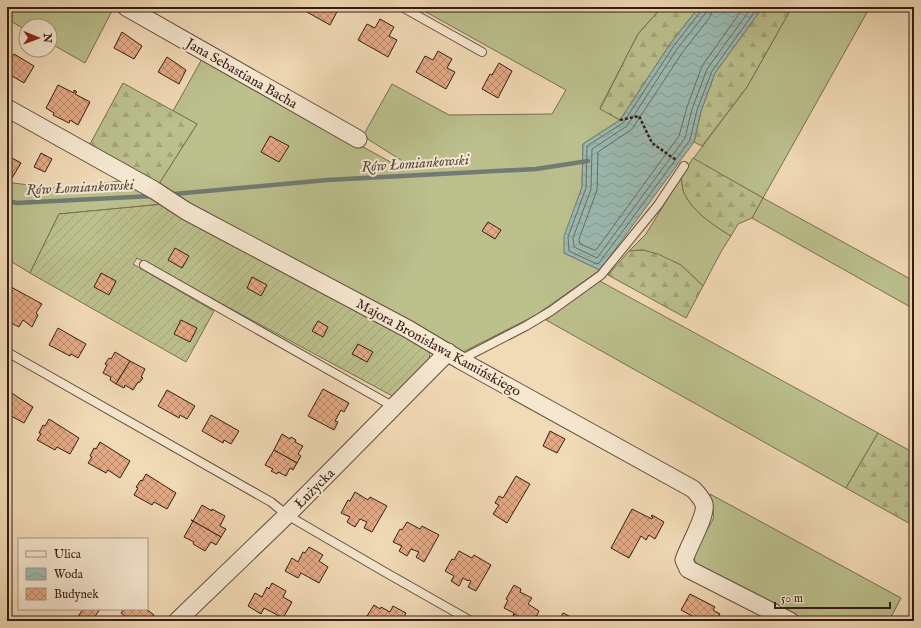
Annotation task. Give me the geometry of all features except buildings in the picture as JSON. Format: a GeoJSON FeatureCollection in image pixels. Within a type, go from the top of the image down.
{"type":"FeatureCollection","features":[{"type":"Feature","properties":{"kind":"street","name":"Jana Sebastiana Bacha"},"geometry":{"type":"LineString","coordinates":[[126,7],[358,139]]}},
{"type":"Feature","properties":{"kind":"street","name":"Majora Bronisława Kamińskiego"},"geometry":{"type":"LineString","coordinates":[[7,108],[154,190],[186,211],[381,314],[693,489],[700,497],[704,505],[704,514],[687,550],[684,560],[688,569],[790,621]]}},
{"type":"Feature","properties":{"kind":"street","name":"Łużycka"},"geometry":{"type":"LineString","coordinates":[[177,621],[287,515],[394,407],[454,356]]}},
{"type":"Feature","properties":{"kind":"lane"},"geometry":{"type":"LineString","coordinates":[[402,7],[482,52]]}},
{"type":"Feature","properties":{"kind":"lane"},"geometry":{"type":"LineString","coordinates":[[454,356],[526,326],[601,275],[658,205],[684,166]]}},
{"type":"Feature","properties":{"kind":"lane"},"geometry":{"type":"LineString","coordinates":[[144,265],[394,407]]}},
{"type":"Feature","properties":{"kind":"lane"},"geometry":{"type":"LineString","coordinates":[[7,352],[271,502],[287,515],[471,621]]}},
{"type":"Feature","properties":{"kind":"path"},"geometry":{"type":"LineString","coordinates":[[620,120],[639,116],[652,143],[684,166]]}},
{"type":"Feature","properties":{"kind":"green space"},"geometry":{"type":"Polygon","coordinates":[[[7,7],[109,7],[113,9],[85,63],[58,48],[58,18],[18,18],[18,25],[7,19],[7,7]]]}},
{"type":"Feature","properties":{"kind":"green space"},"geometry":{"type":"Polygon","coordinates":[[[417,7],[662,7],[638,34],[600,108],[620,120],[583,144],[582,187],[564,253],[600,270],[536,315],[459,354],[157,187],[197,124],[173,111],[202,59],[396,165],[407,164],[363,136],[392,84],[449,115],[552,114],[566,90],[417,7]]]}},
{"type":"Feature","properties":{"kind":"green space"},"geometry":{"type":"Polygon","coordinates":[[[662,7],[699,7],[670,44],[620,120],[600,109],[638,34],[662,7]]]}},
{"type":"Feature","properties":{"kind":"green space"},"geometry":{"type":"Polygon","coordinates":[[[763,7],[792,7],[747,87],[702,146],[694,142],[701,111],[715,73],[763,7]]]}},
{"type":"Feature","properties":{"kind":"green space"},"geometry":{"type":"Polygon","coordinates":[[[792,7],[870,7],[763,198],[693,159],[747,87],[792,7]]]}},
{"type":"Feature","properties":{"kind":"green space"},"geometry":{"type":"Polygon","coordinates":[[[123,83],[197,124],[157,187],[89,146],[123,83]]]}},
{"type":"Feature","properties":{"kind":"green space"},"geometry":{"type":"Polygon","coordinates":[[[693,158],[763,198],[752,218],[738,224],[731,236],[703,216],[686,197],[683,190],[681,177],[693,158]]]}},
{"type":"Feature","properties":{"kind":"green space"},"geometry":{"type":"Polygon","coordinates":[[[123,176],[164,204],[59,214],[30,273],[7,259],[7,180],[13,183],[63,189],[120,181],[123,176]]]}},
{"type":"Feature","properties":{"kind":"green space"},"geometry":{"type":"Polygon","coordinates":[[[681,177],[683,190],[691,204],[710,222],[731,236],[703,286],[681,265],[643,250],[629,251],[646,234],[681,177]]]}},
{"type":"Feature","properties":{"kind":"green space"},"geometry":{"type":"Polygon","coordinates":[[[763,198],[914,281],[914,309],[752,218],[763,198]]]}},
{"type":"Feature","properties":{"kind":"green space"},"geometry":{"type":"Polygon","coordinates":[[[164,204],[430,349],[429,364],[396,398],[137,258],[133,264],[214,311],[186,362],[30,273],[59,214],[164,204]]]}},
{"type":"Feature","properties":{"kind":"green space"},"geometry":{"type":"Polygon","coordinates":[[[643,250],[658,254],[681,265],[703,286],[686,318],[608,275],[629,251],[643,250]]]}},
{"type":"Feature","properties":{"kind":"green space"},"geometry":{"type":"Polygon","coordinates":[[[598,280],[878,433],[846,488],[546,320],[598,280]]]}},
{"type":"Feature","properties":{"kind":"green space"},"geometry":{"type":"Polygon","coordinates":[[[878,433],[914,453],[914,526],[846,488],[878,433]]]}},
{"type":"Feature","properties":{"kind":"green space"},"geometry":{"type":"Polygon","coordinates":[[[710,494],[901,598],[889,621],[806,621],[771,603],[737,591],[695,562],[698,545],[713,519],[710,494]]]}},
{"type":"Feature","properties":{"kind":"water"},"geometry":{"type":"Polygon","coordinates":[[[699,7],[763,7],[715,73],[701,111],[694,142],[600,270],[564,253],[564,236],[582,187],[583,144],[620,120],[670,44],[699,7]]]}},
{"type":"Feature","properties":{"kind":"waterway","name":"Rów Łomiankowski"},"geometry":{"type":"LineString","coordinates":[[174,194],[327,180],[536,169],[588,161]]}},
{"type":"Feature","properties":{"kind":"waterway","name":"Rów Łomiankowski"},"geometry":{"type":"LineString","coordinates":[[7,200],[16,203],[153,196]]}}]}
